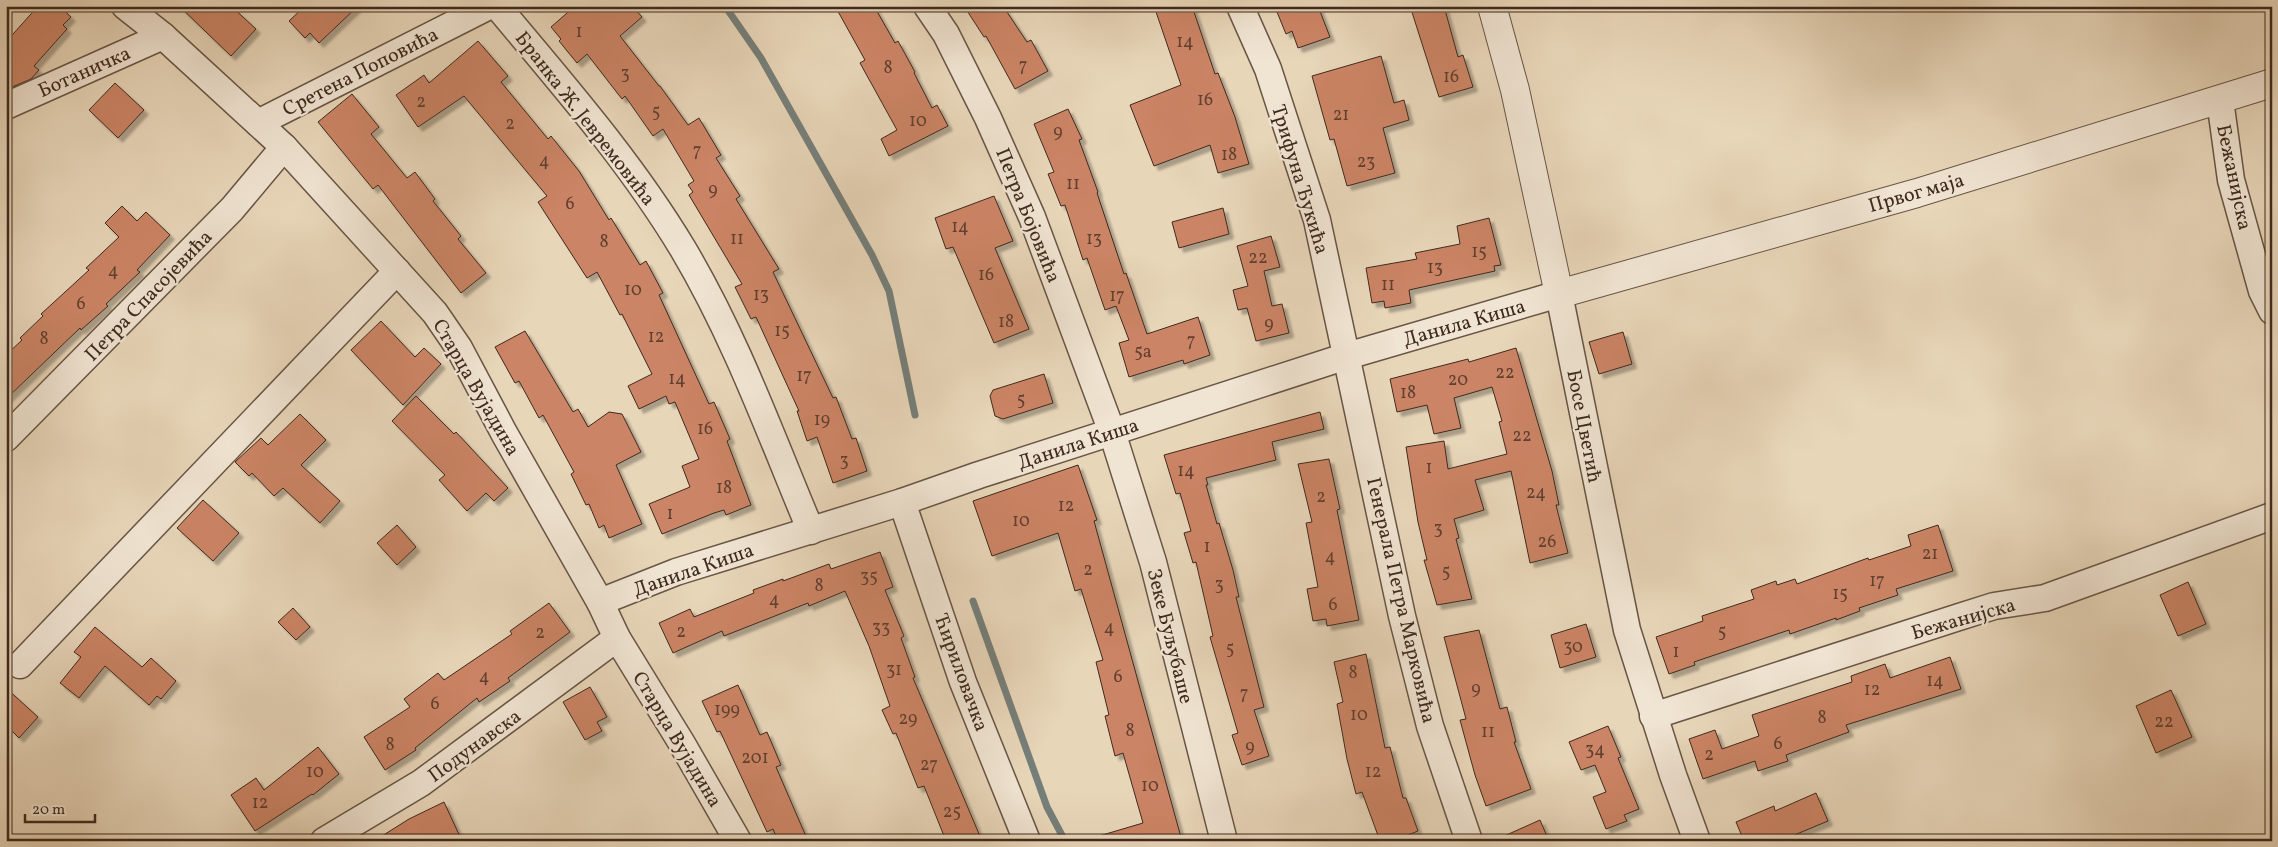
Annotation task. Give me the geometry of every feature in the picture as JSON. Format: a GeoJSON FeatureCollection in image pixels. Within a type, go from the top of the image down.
{"type":"FeatureCollection","features":[{"type":"Feature","properties":{"kind":"street","name":"Старца Вујадина"},"geometry":{"type":"LineString","coordinates":[[125,6],[162,36],[284,146],[435,313],[458,348],[600,602],[617,638],[681,742],[738,841]]}},
{"type":"Feature","properties":{"kind":"street","name":"Бранка Ж. Јевремовића"},"geometry":{"type":"LineString","coordinates":[[498,6],[635,174],[683,250],[731,339],[810,530]]}},
{"type":"Feature","properties":{"kind":"street","name":"Петра Бојовића"},"geometry":{"type":"LineString","coordinates":[[927,6],[946,34],[988,118],[1032,217],[1112,432]]}},
{"type":"Feature","properties":{"kind":"street","name":"Трифуна Ђукића"},"geometry":{"type":"LineString","coordinates":[[1240,6],[1268,69],[1317,220],[1347,356]]}},
{"type":"Feature","properties":{"kind":"street","name":"Босе Цветић"},"geometry":{"type":"LineString","coordinates":[[1492,6],[1515,90],[1559,294],[1627,630],[1653,716],[1697,841]]}},
{"type":"Feature","properties":{"kind":"street","name":"Сретена Поповића"},"geometry":{"type":"LineString","coordinates":[[258,123],[475,9]]}},
{"type":"Feature","properties":{"kind":"street","name":"Ботаничка"},"geometry":{"type":"LineString","coordinates":[[6,106],[162,36]]}},
{"type":"Feature","properties":{"kind":"street","name":"Првог маја"},"geometry":{"type":"LineString","coordinates":[[1559,294],[1917,193],[2272,83]]}},
{"type":"Feature","properties":{"kind":"street","name":"Бежанијска"},"geometry":{"type":"LineString","coordinates":[[2220,100],[2231,180],[2262,291],[2272,311]]}},
{"type":"Feature","properties":{"kind":"street","name":"Петра Спасојевића"},"geometry":{"type":"LineString","coordinates":[[6,438],[232,209],[284,146]]}},
{"type":"Feature","properties":{"kind":"street"},"geometry":{"type":"LineString","coordinates":[[20,665],[397,271]]}},
{"type":"Feature","properties":{"kind":"street","name":"Данила Киша"},"geometry":{"type":"LineString","coordinates":[[600,602],[676,572],[902,502],[979,474],[1347,356],[1559,294]]}},
{"type":"Feature","properties":{"kind":"street","name":"Генерала Петра Марковића"},"geometry":{"type":"LineString","coordinates":[[1347,356],[1402,616],[1430,726],[1470,841]]}},
{"type":"Feature","properties":{"kind":"street","name":"Зеке Буљубаше"},"geometry":{"type":"LineString","coordinates":[[1112,432],[1153,562],[1224,841]]}},
{"type":"Feature","properties":{"kind":"street","name":"Ћириловачка"},"geometry":{"type":"LineString","coordinates":[[902,502],[963,682],[1027,841]]}},
{"type":"Feature","properties":{"kind":"street","name":"Бежанијска"},"geometry":{"type":"LineString","coordinates":[[1653,716],[1994,606],[2045,598],[2272,516]]}},
{"type":"Feature","properties":{"kind":"street","name":"Подунавска"},"geometry":{"type":"LineString","coordinates":[[324,841],[421,783],[617,638]]}},
{"type":"Feature","properties":{"kind":"building"},"geometry":{"type":"Polygon","coordinates":[[[38,6],[59,6],[71,17],[63,25],[67,29],[34,66],[39,70],[31,79],[12,87],[6,81],[6,42],[38,6]]]}},
{"type":"Feature","properties":{"kind":"building"},"geometry":{"type":"Polygon","coordinates":[[[179,6],[231,6],[256,29],[231,56],[179,6]]]}},
{"type":"Feature","properties":{"kind":"building"},"geometry":{"type":"Polygon","coordinates":[[[305,6],[358,6],[319,43],[310,33],[305,38],[289,21],[305,6]]]}},
{"type":"Feature","properties":{"kind":"building"},"geometry":{"type":"Polygon","coordinates":[[[575,6],[632,6],[642,17],[620,36],[688,125],[699,118],[721,155],[716,158],[740,196],[736,199],[779,269],[773,272],[833,398],[836,397],[852,439],[856,438],[867,471],[833,483],[817,437],[807,441],[797,411],[799,411],[756,317],[751,319],[735,287],[742,284],[689,195],[693,192],[688,185],[694,181],[663,129],[653,136],[625,96],[622,99],[587,54],[577,63],[559,41],[561,39],[551,27],[575,6]]]}},
{"type":"Feature","properties":{"kind":"building"},"geometry":{"type":"Polygon","coordinates":[[[835,6],[874,6],[895,43],[898,41],[932,108],[937,105],[948,126],[889,156],[881,139],[897,130],[860,63],[865,60],[835,6]]]}},
{"type":"Feature","properties":{"kind":"building"},"geometry":{"type":"Polygon","coordinates":[[[964,6],[1003,6],[1027,42],[1031,40],[1048,71],[1015,89],[986,36],[984,37],[964,6]]]}},
{"type":"Feature","properties":{"kind":"building"},"geometry":{"type":"Polygon","coordinates":[[[1154,6],[1192,6],[1215,74],[1218,73],[1235,117],[1249,164],[1218,173],[1210,145],[1154,166],[1130,105],[1181,85],[1154,6]]]}},
{"type":"Feature","properties":{"kind":"building"},"geometry":{"type":"Polygon","coordinates":[[[1278,6],[1318,6],[1330,37],[1298,48],[1292,31],[1286,34],[1277,12],[1279,11],[1278,6]]]}},
{"type":"Feature","properties":{"kind":"building"},"geometry":{"type":"Polygon","coordinates":[[[1410,6],[1444,6],[1458,57],[1463,55],[1473,87],[1439,97],[1410,6]]]}},
{"type":"Feature","properties":{"kind":"building"},"geometry":{"type":"Polygon","coordinates":[[[478,41],[508,76],[501,82],[548,139],[551,136],[579,171],[609,220],[611,218],[640,265],[646,261],[663,293],[659,295],[709,404],[714,402],[730,439],[727,441],[751,505],[726,515],[724,510],[714,513],[662,534],[649,504],[690,487],[682,466],[699,459],[675,402],[669,404],[666,396],[639,409],[628,386],[652,374],[622,314],[620,315],[597,272],[587,278],[538,202],[547,196],[464,96],[418,127],[396,95],[424,75],[429,83],[478,41]]]}},
{"type":"Feature","properties":{"kind":"building"},"geometry":{"type":"Polygon","coordinates":[[[1381,56],[1394,103],[1404,100],[1409,120],[1383,128],[1395,173],[1347,186],[1334,139],[1330,140],[1312,76],[1381,56]]]}},
{"type":"Feature","properties":{"kind":"building"},"geometry":{"type":"Polygon","coordinates":[[[115,83],[144,110],[118,138],[89,110],[115,83]]]}},
{"type":"Feature","properties":{"kind":"building"},"geometry":{"type":"Polygon","coordinates":[[[352,94],[379,127],[371,134],[407,178],[415,172],[435,199],[433,201],[461,236],[458,239],[486,273],[461,293],[378,185],[373,189],[318,122],[352,94]]]}},
{"type":"Feature","properties":{"kind":"building"},"geometry":{"type":"Polygon","coordinates":[[[1068,109],[1082,139],[1079,140],[1124,274],[1126,273],[1147,334],[1198,317],[1210,355],[1184,364],[1183,360],[1129,377],[1119,343],[1129,340],[1116,306],[1105,310],[1087,258],[1083,260],[1065,205],[1061,206],[1048,174],[1054,172],[1034,124],[1068,109]]]}},
{"type":"Feature","properties":{"kind":"building"},"geometry":{"type":"Polygon","coordinates":[[[994,196],[1013,241],[995,248],[1029,329],[994,343],[953,247],[946,249],[935,218],[994,196]]]}},
{"type":"Feature","properties":{"kind":"building"},"geometry":{"type":"Polygon","coordinates":[[[122,206],[137,221],[146,212],[170,235],[137,270],[140,272],[106,304],[108,306],[81,330],[80,328],[6,399],[6,355],[22,340],[20,338],[43,316],[41,314],[89,270],[86,268],[119,237],[105,223],[122,206]]]}},
{"type":"Feature","properties":{"kind":"building"},"geometry":{"type":"Polygon","coordinates":[[[1223,208],[1229,234],[1179,248],[1172,222],[1223,208]]]}},
{"type":"Feature","properties":{"kind":"building"},"geometry":{"type":"Polygon","coordinates":[[[1489,218],[1501,265],[1494,266],[1495,271],[1409,290],[1411,303],[1385,308],[1384,301],[1372,303],[1366,268],[1417,259],[1415,253],[1460,244],[1457,226],[1489,218]]]}},
{"type":"Feature","properties":{"kind":"building"},"geometry":{"type":"Polygon","coordinates":[[[1271,236],[1280,267],[1264,271],[1272,306],[1282,304],[1289,333],[1256,341],[1247,308],[1238,310],[1233,290],[1248,286],[1237,246],[1271,236]]]}},
{"type":"Feature","properties":{"kind":"building"},"geometry":{"type":"Polygon","coordinates":[[[381,321],[415,357],[424,348],[441,364],[403,405],[351,350],[381,321]]]}},
{"type":"Feature","properties":{"kind":"building"},"geometry":{"type":"Polygon","coordinates":[[[525,331],[573,412],[578,409],[588,427],[609,412],[622,414],[641,452],[616,465],[642,524],[609,538],[604,525],[599,528],[589,504],[586,505],[571,474],[574,472],[543,415],[539,418],[519,381],[515,383],[495,347],[525,331]]]}},
{"type":"Feature","properties":{"kind":"building"},"geometry":{"type":"Polygon","coordinates":[[[1623,332],[1632,364],[1599,374],[1589,342],[1623,332]]]}},
{"type":"Feature","properties":{"kind":"building"},"geometry":{"type":"Polygon","coordinates":[[[1516,348],[1552,471],[1559,505],[1556,505],[1568,553],[1530,563],[1511,471],[1475,480],[1484,510],[1454,519],[1459,538],[1456,539],[1472,599],[1437,605],[1424,560],[1427,560],[1418,522],[1406,447],[1444,441],[1448,469],[1507,454],[1499,422],[1502,421],[1492,387],[1454,398],[1461,428],[1434,434],[1427,405],[1397,412],[1390,379],[1468,359],[1469,362],[1516,348]]]}},
{"type":"Feature","properties":{"kind":"building"},"geometry":{"type":"Polygon","coordinates":[[[1044,374],[1053,403],[1003,419],[995,416],[990,396],[993,390],[1044,374]]]}},
{"type":"Feature","properties":{"kind":"building"},"geometry":{"type":"Polygon","coordinates":[[[416,396],[454,434],[456,432],[508,488],[494,501],[486,493],[467,511],[439,480],[445,475],[392,421],[416,396]]]}},
{"type":"Feature","properties":{"kind":"building"},"geometry":{"type":"Polygon","coordinates":[[[1320,412],[1324,429],[1272,442],[1276,460],[1206,478],[1208,485],[1206,485],[1217,524],[1219,523],[1233,570],[1239,597],[1236,597],[1264,707],[1254,710],[1269,756],[1242,765],[1232,735],[1238,733],[1210,637],[1213,636],[1196,562],[1193,563],[1184,533],[1191,531],[1180,493],[1176,494],[1164,455],[1320,412]]]}},
{"type":"Feature","properties":{"kind":"building"},"geometry":{"type":"Polygon","coordinates":[[[300,414],[326,440],[301,465],[340,501],[320,523],[283,488],[274,496],[252,473],[249,476],[235,462],[261,438],[268,445],[300,414]]]}},
{"type":"Feature","properties":{"kind":"building"},"geometry":{"type":"Polygon","coordinates":[[[1329,459],[1340,509],[1337,510],[1359,620],[1327,626],[1326,619],[1313,621],[1307,589],[1318,587],[1306,523],[1312,522],[1298,464],[1329,459]]]}},
{"type":"Feature","properties":{"kind":"building"},"geometry":{"type":"Polygon","coordinates":[[[1078,465],[1097,520],[1094,521],[1182,841],[1100,841],[1099,836],[1143,823],[1123,753],[1115,756],[1105,716],[1109,715],[1096,662],[1103,660],[1081,589],[1075,591],[1058,533],[992,556],[973,501],[1078,465]]]}},
{"type":"Feature","properties":{"kind":"building"},"geometry":{"type":"Polygon","coordinates":[[[203,500],[239,533],[213,561],[177,528],[203,500]]]}},
{"type":"Feature","properties":{"kind":"building"},"geometry":{"type":"Polygon","coordinates":[[[397,525],[416,547],[397,565],[377,543],[397,525]]]}},
{"type":"Feature","properties":{"kind":"building"},"geometry":{"type":"Polygon","coordinates":[[[1938,525],[1953,571],[1896,589],[1898,595],[1859,608],[1860,611],[1836,620],[1836,618],[1790,634],[1789,630],[1694,662],[1695,665],[1669,674],[1656,637],[1703,621],[1702,616],[1754,599],[1751,590],[1776,581],[1777,585],[1795,579],[1797,584],[1868,558],[1869,560],[1911,546],[1908,535],[1938,525]]]}},
{"type":"Feature","properties":{"kind":"building"},"geometry":{"type":"Polygon","coordinates":[[[880,552],[893,587],[885,590],[904,636],[901,638],[915,677],[913,678],[982,841],[946,841],[924,786],[918,788],[896,733],[893,734],[882,710],[890,706],[869,646],[845,591],[809,606],[808,603],[724,636],[722,631],[673,653],[659,623],[690,609],[694,617],[754,593],[753,590],[783,579],[783,581],[829,564],[831,569],[880,552]]]}},
{"type":"Feature","properties":{"kind":"building"},"geometry":{"type":"Polygon","coordinates":[[[2188,582],[2206,624],[2178,636],[2160,595],[2188,582]]]}},
{"type":"Feature","properties":{"kind":"building"},"geometry":{"type":"Polygon","coordinates":[[[549,603],[570,632],[508,678],[510,681],[479,702],[477,698],[415,748],[416,750],[385,770],[364,737],[410,707],[404,699],[438,673],[444,680],[512,634],[510,631],[549,603]]]}},
{"type":"Feature","properties":{"kind":"building"},"geometry":{"type":"Polygon","coordinates":[[[293,608],[310,627],[296,640],[278,622],[293,608]]]}},
{"type":"Feature","properties":{"kind":"building"},"geometry":{"type":"Polygon","coordinates":[[[1586,624],[1596,657],[1560,668],[1551,635],[1586,624]]]}},
{"type":"Feature","properties":{"kind":"building"},"geometry":{"type":"Polygon","coordinates":[[[95,627],[142,667],[151,658],[176,681],[161,699],[157,696],[149,705],[105,666],[79,698],[60,683],[81,657],[74,652],[95,627]]]}},
{"type":"Feature","properties":{"kind":"building"},"geometry":{"type":"Polygon","coordinates":[[[1479,630],[1500,709],[1507,707],[1516,742],[1514,742],[1531,789],[1486,806],[1475,775],[1460,720],[1466,719],[1444,637],[1479,630]]]}},
{"type":"Feature","properties":{"kind":"building"},"geometry":{"type":"Polygon","coordinates":[[[1366,654],[1385,748],[1390,747],[1403,798],[1406,798],[1418,831],[1393,841],[1380,841],[1362,792],[1356,794],[1347,759],[1337,704],[1343,702],[1334,662],[1366,654]]]}},
{"type":"Feature","properties":{"kind":"building"},"geometry":{"type":"Polygon","coordinates":[[[1950,657],[1961,689],[1846,725],[1849,732],[1786,755],[1788,761],[1758,771],[1755,761],[1703,779],[1689,739],[1715,730],[1722,749],[1759,736],[1752,715],[1852,682],[1851,676],[1885,664],[1890,678],[1950,657]]]}},
{"type":"Feature","properties":{"kind":"building"},"geometry":{"type":"Polygon","coordinates":[[[738,685],[760,735],[767,732],[781,765],[776,767],[808,841],[778,841],[773,829],[767,832],[720,731],[717,732],[702,701],[738,685]]]}},
{"type":"Feature","properties":{"kind":"building"},"geometry":{"type":"Polygon","coordinates":[[[590,687],[607,717],[597,722],[602,731],[585,740],[563,702],[590,687]]]}},
{"type":"Feature","properties":{"kind":"building"},"geometry":{"type":"Polygon","coordinates":[[[6,688],[38,717],[19,738],[6,725],[6,688]]]}},
{"type":"Feature","properties":{"kind":"building"},"geometry":{"type":"Polygon","coordinates":[[[2171,690],[2192,737],[2156,753],[2136,706],[2171,690]]]}},
{"type":"Feature","properties":{"kind":"building"},"geometry":{"type":"Polygon","coordinates":[[[1608,726],[1621,757],[1618,758],[1639,809],[1624,815],[1627,821],[1606,829],[1593,797],[1606,792],[1595,765],[1581,770],[1569,742],[1608,726]]]}},
{"type":"Feature","properties":{"kind":"building"},"geometry":{"type":"Polygon","coordinates":[[[318,747],[339,774],[313,795],[255,831],[231,795],[256,778],[264,790],[318,747]]]}},
{"type":"Feature","properties":{"kind":"building"},"geometry":{"type":"Polygon","coordinates":[[[1816,793],[1828,821],[1780,841],[1744,841],[1736,822],[1774,806],[1775,811],[1816,793]]]}},
{"type":"Feature","properties":{"kind":"building"},"geometry":{"type":"Polygon","coordinates":[[[444,802],[462,841],[374,841],[409,819],[444,802]]]}},
{"type":"Feature","properties":{"kind":"building"},"geometry":{"type":"Polygon","coordinates":[[[1540,820],[1549,841],[1493,841],[1540,820]]]}},
{"type":"Feature","properties":{"kind":"waterway"},"geometry":{"type":"LineString","coordinates":[[725,6],[761,58],[872,255],[889,291],[915,415]]}},
{"type":"Feature","properties":{"kind":"waterway"},"geometry":{"type":"LineString","coordinates":[[973,601],[1047,807],[1065,841]]}}]}
